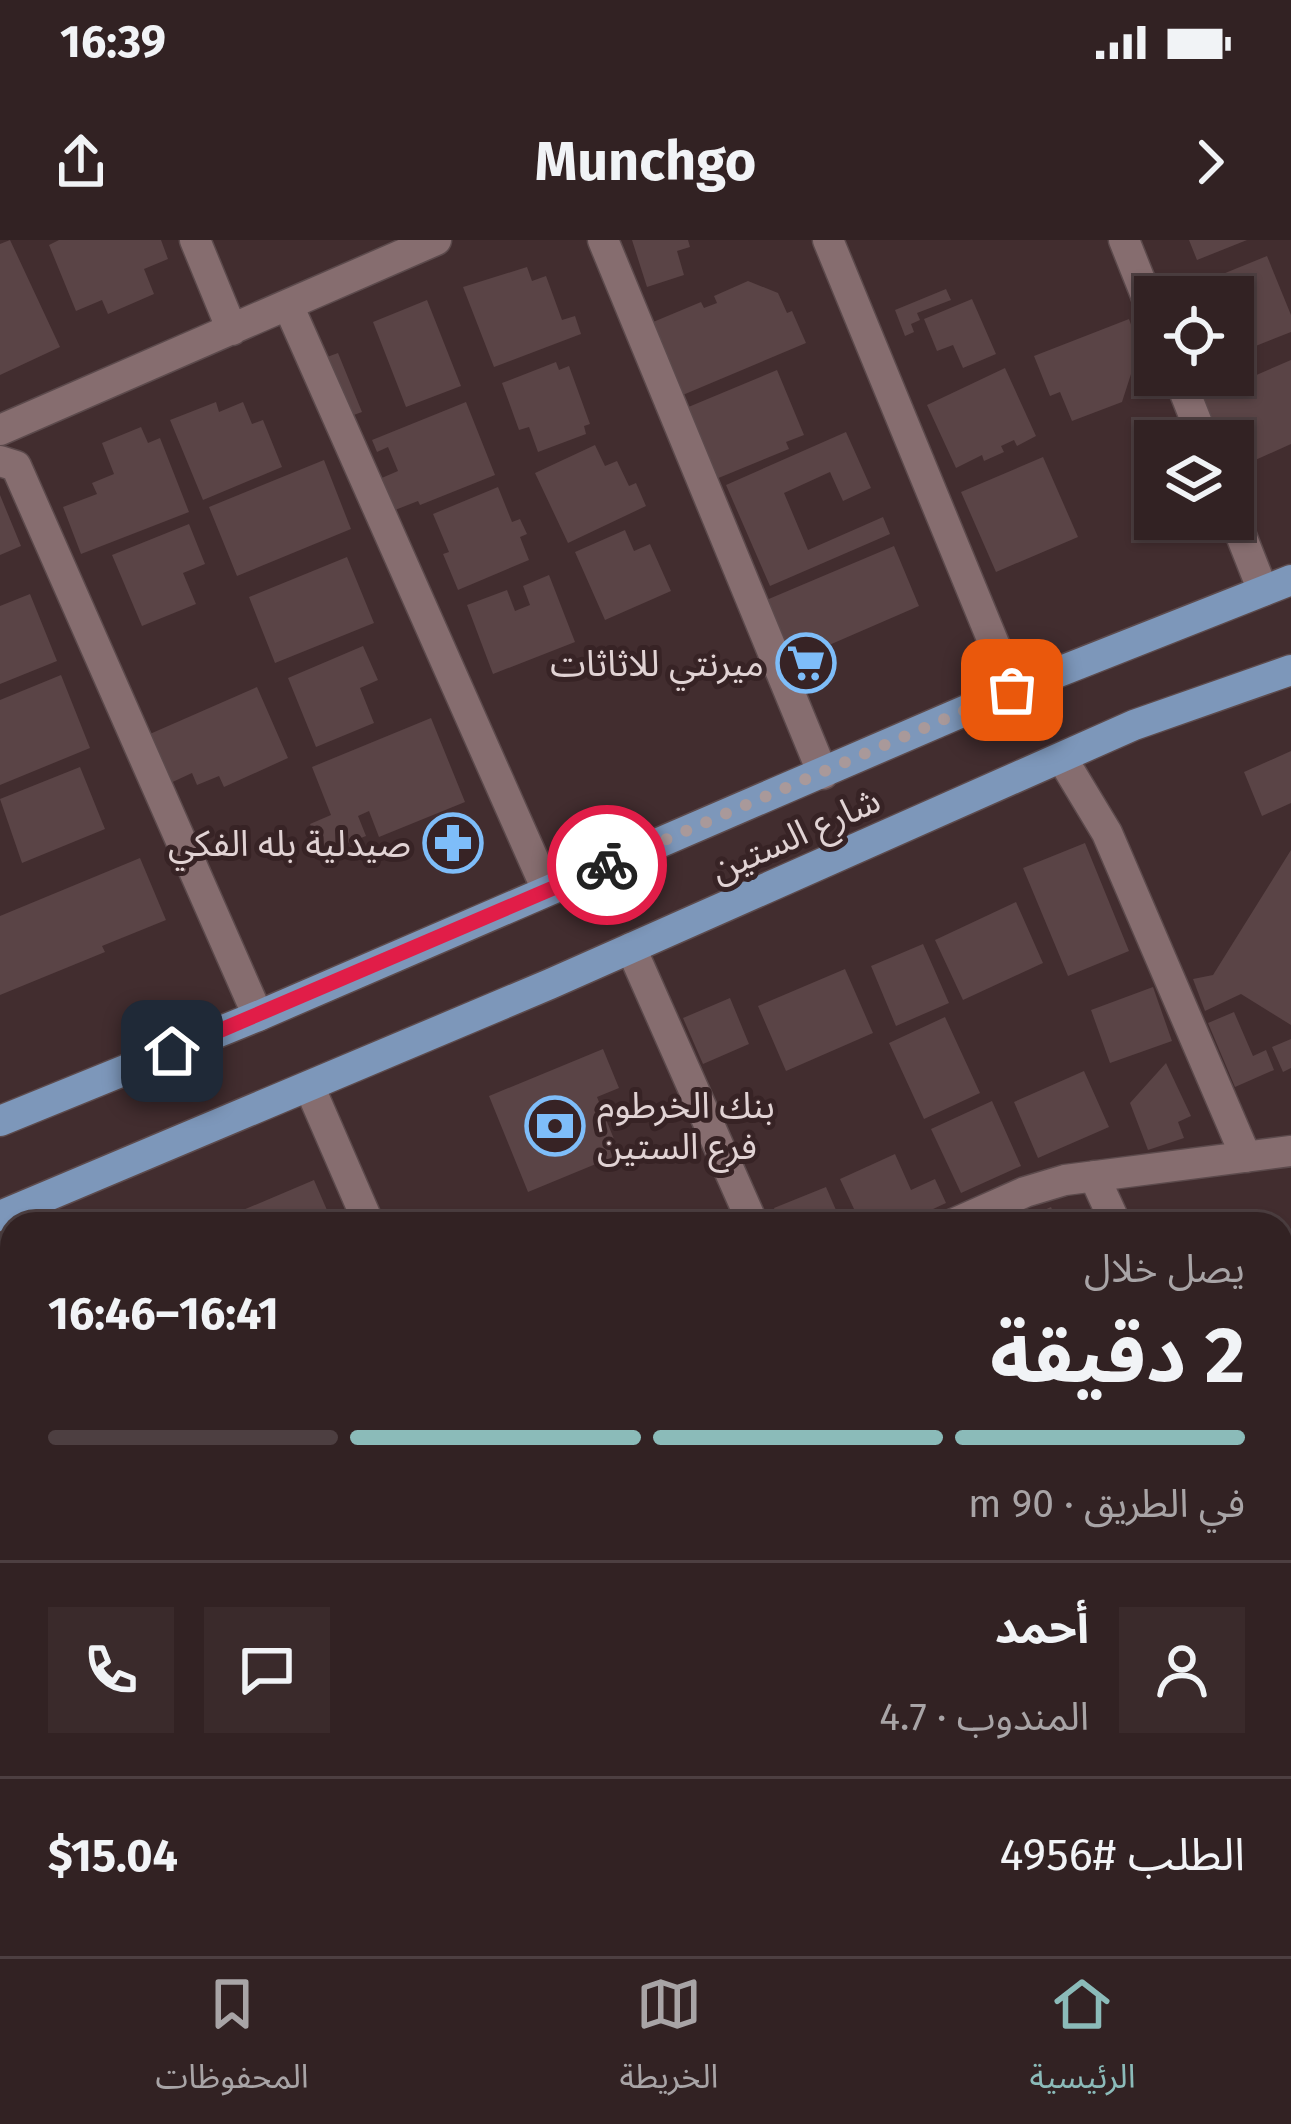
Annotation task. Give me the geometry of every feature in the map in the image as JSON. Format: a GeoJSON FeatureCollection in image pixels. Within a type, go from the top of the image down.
{"type":"FeatureCollection","features":[{"type":"Feature","properties":{"kind":"main road","name":"شارع الستين"},"geometry":{"type":"LineString","coordinates":[[0,1121],[257,1016],[1012,690],[1277,585]]}},
{"type":"Feature","properties":{"kind":"main road","name":"شارع الستين"},"geometry":{"type":"LineString","coordinates":[[25,1212],[1134,725],[1291,670]]}},
{"type":"Feature","properties":{"kind":"street"},"geometry":{"type":"LineString","coordinates":[[195,240],[232,330]]}},
{"type":"Feature","properties":{"kind":"street"},"geometry":{"type":"LineString","coordinates":[[0,430],[436,240]]}},
{"type":"Feature","properties":{"kind":"street"},"geometry":{"type":"LineString","coordinates":[[603,240],[823,774]]}},
{"type":"Feature","properties":{"kind":"street"},"geometry":{"type":"LineString","coordinates":[[829,240],[1012,690]]}},
{"type":"Feature","properties":{"kind":"street"},"geometry":{"type":"LineString","coordinates":[[1124,240],[1138,276]]}},
{"type":"Feature","properties":{"kind":"street"},"geometry":{"type":"LineString","coordinates":[[288,305],[548,890]]}},
{"type":"Feature","properties":{"kind":"street"},"geometry":{"type":"LineString","coordinates":[[0,461],[16,466],[257,1016]]}},
{"type":"Feature","properties":{"kind":"street"},"geometry":{"type":"LineString","coordinates":[[1249,540],[1277,585]]}},
{"type":"Feature","properties":{"kind":"street"},"geometry":{"type":"LineString","coordinates":[[1063,760],[1107,833],[1246,1157]]}},
{"type":"Feature","properties":{"kind":"street"},"geometry":{"type":"LineString","coordinates":[[631,948],[748,1212]]}},
{"type":"Feature","properties":{"kind":"street"},"geometry":{"type":"LineString","coordinates":[[310,1088],[364,1212]]}},
{"type":"Feature","properties":{"kind":"street"},"geometry":{"type":"LineString","coordinates":[[981,1212],[1047,1184],[1291,1151]]}},
{"type":"Feature","properties":{"kind":"street"},"geometry":{"type":"LineString","coordinates":[[1094,1176],[1110,1212]]}},
{"type":"Feature","properties":{"kind":"building"},"geometry":{"type":"Polygon","coordinates":[[[10,240],[60,347],[0,375],[0,244],[10,240]]]}},
{"type":"Feature","properties":{"kind":"building"},"geometry":{"type":"Polygon","coordinates":[[[59,240],[161,240],[168,259],[144,269],[154,294],[108,314],[102,300],[76,311],[49,245],[59,240]]]}},
{"type":"Feature","properties":{"kind":"building"},"geometry":{"type":"Polygon","coordinates":[[[632,240],[688,240],[690,247],[677,251],[684,275],[647,287],[632,240]]]}},
{"type":"Feature","properties":{"kind":"building"},"geometry":{"type":"Polygon","coordinates":[[[1189,240],[1247,240],[1197,260],[1189,240]]]}},
{"type":"Feature","properties":{"kind":"building"},"geometry":{"type":"Polygon","coordinates":[[[1267,256],[1291,315],[1291,332],[1254,347],[1254,276],[1218,276],[1267,256]]]}},
{"type":"Feature","properties":{"kind":"building"},"geometry":{"type":"Polygon","coordinates":[[[527,267],[532,281],[546,276],[562,320],[575,316],[581,334],[494,367],[463,287],[527,267]]]}},
{"type":"Feature","properties":{"kind":"building"},"geometry":{"type":"Polygon","coordinates":[[[748,281],[778,293],[806,343],[678,397],[646,325],[701,302],[704,308],[717,303],[714,296],[748,281]]]}},
{"type":"Feature","properties":{"kind":"building"},"geometry":{"type":"Polygon","coordinates":[[[946,289],[951,300],[917,313],[920,320],[911,324],[914,332],[905,336],[895,310],[946,289]]]}},
{"type":"Feature","properties":{"kind":"building"},"geometry":{"type":"Polygon","coordinates":[[[972,299],[996,354],[963,368],[953,345],[937,351],[924,319],[972,299]]]}},
{"type":"Feature","properties":{"kind":"building"},"geometry":{"type":"Polygon","coordinates":[[[427,300],[461,386],[406,407],[373,322],[427,300]]]}},
{"type":"Feature","properties":{"kind":"building"},"geometry":{"type":"Polygon","coordinates":[[[1129,319],[1134,333],[1134,369],[1122,402],[1072,421],[1060,392],[1050,396],[1034,356],[1129,319]]]}},
{"type":"Feature","properties":{"kind":"building"},"geometry":{"type":"Polygon","coordinates":[[[338,353],[362,412],[351,416],[327,357],[338,353]]]}},
{"type":"Feature","properties":{"kind":"building"},"geometry":{"type":"Polygon","coordinates":[[[1291,360],[1291,444],[1254,461],[1254,420],[1210,420],[1201,399],[1254,396],[1254,376],[1291,360]]]}},
{"type":"Feature","properties":{"kind":"building"},"geometry":{"type":"Polygon","coordinates":[[[556,362],[559,370],[569,366],[590,424],[584,426],[586,434],[538,452],[529,427],[519,430],[502,383],[556,362]]]}},
{"type":"Feature","properties":{"kind":"building"},"geometry":{"type":"Polygon","coordinates":[[[1005,368],[1036,436],[1017,446],[1014,440],[1001,446],[1004,452],[984,461],[982,455],[956,468],[927,405],[1005,368]]]}},
{"type":"Feature","properties":{"kind":"building"},"geometry":{"type":"Polygon","coordinates":[[[777,370],[804,435],[786,442],[789,449],[716,479],[686,408],[777,370]]]}},
{"type":"Feature","properties":{"kind":"building"},"geometry":{"type":"Polygon","coordinates":[[[216,402],[219,412],[243,402],[252,424],[263,420],[282,467],[203,500],[170,420],[216,402]]]}},
{"type":"Feature","properties":{"kind":"building"},"geometry":{"type":"Polygon","coordinates":[[[466,402],[495,475],[390,512],[377,480],[398,471],[388,447],[377,452],[372,440],[466,402]]]}},
{"type":"Feature","properties":{"kind":"building"},"geometry":{"type":"Polygon","coordinates":[[[141,427],[148,443],[160,438],[189,512],[81,554],[63,507],[97,494],[92,483],[114,474],[102,443],[141,427]]]}},
{"type":"Feature","properties":{"kind":"building"},"geometry":{"type":"Polygon","coordinates":[[[846,432],[871,488],[843,501],[830,472],[784,493],[808,550],[883,517],[890,534],[770,586],[726,485],[846,432]]]}},
{"type":"Feature","properties":{"kind":"building"},"geometry":{"type":"Polygon","coordinates":[[[595,445],[605,466],[617,461],[629,486],[636,483],[646,506],[568,543],[535,473],[595,445]]]}},
{"type":"Feature","properties":{"kind":"building"},"geometry":{"type":"Polygon","coordinates":[[[1043,457],[1078,537],[996,572],[961,492],[1043,457]]]}},
{"type":"Feature","properties":{"kind":"building"},"geometry":{"type":"Polygon","coordinates":[[[324,460],[351,529],[237,576],[209,507],[324,460]]]}},
{"type":"Feature","properties":{"kind":"building"},"geometry":{"type":"Polygon","coordinates":[[[498,487],[512,522],[520,519],[527,534],[520,537],[529,560],[458,590],[433,514],[498,487]]]}},
{"type":"Feature","properties":{"kind":"building"},"geometry":{"type":"Polygon","coordinates":[[[0,495],[21,546],[0,555],[0,495]]]}},
{"type":"Feature","properties":{"kind":"building"},"geometry":{"type":"Polygon","coordinates":[[[189,524],[205,564],[183,573],[196,604],[142,626],[112,555],[189,524]]]}},
{"type":"Feature","properties":{"kind":"building"},"geometry":{"type":"Polygon","coordinates":[[[625,530],[634,551],[650,544],[671,591],[605,620],[575,552],[625,530]]]}},
{"type":"Feature","properties":{"kind":"building"},"geometry":{"type":"Polygon","coordinates":[[[894,546],[919,606],[790,662],[764,601],[894,546]]]}},
{"type":"Feature","properties":{"kind":"building"},"geometry":{"type":"Polygon","coordinates":[[[347,557],[374,623],[275,663],[249,597],[347,557]]]}},
{"type":"Feature","properties":{"kind":"building"},"geometry":{"type":"Polygon","coordinates":[[[549,575],[575,642],[493,674],[467,605],[507,590],[515,611],[530,605],[523,586],[549,575]]]}},
{"type":"Feature","properties":{"kind":"building"},"geometry":{"type":"Polygon","coordinates":[[[30,594],[57,661],[0,684],[0,606],[30,594]]]}},
{"type":"Feature","properties":{"kind":"building"},"geometry":{"type":"Polygon","coordinates":[[[363,646],[378,680],[360,688],[374,723],[316,747],[288,678],[363,646]]]}},
{"type":"Feature","properties":{"kind":"building"},"geometry":{"type":"Polygon","coordinates":[[[61,675],[90,748],[0,785],[0,700],[61,675]]]}},
{"type":"Feature","properties":{"kind":"building"},"geometry":{"type":"Polygon","coordinates":[[[257,687],[288,758],[224,787],[219,776],[197,785],[192,773],[164,786],[143,737],[257,687]]]}},
{"type":"Feature","properties":{"kind":"building"},"geometry":{"type":"Polygon","coordinates":[[[431,718],[465,802],[379,837],[369,811],[358,816],[366,836],[322,853],[310,824],[331,815],[312,767],[431,718]]]}},
{"type":"Feature","properties":{"kind":"building"},"geometry":{"type":"Polygon","coordinates":[[[1291,751],[1291,803],[1262,816],[1244,772],[1291,751]]]}},
{"type":"Feature","properties":{"kind":"building"},"geometry":{"type":"Polygon","coordinates":[[[80,767],[105,829],[22,863],[0,799],[80,767]]]}},
{"type":"Feature","properties":{"kind":"building"},"geometry":{"type":"Polygon","coordinates":[[[1085,843],[1129,951],[1068,976],[1023,868],[1085,843]]]}},
{"type":"Feature","properties":{"kind":"building"},"geometry":{"type":"Polygon","coordinates":[[[1291,850],[1291,1025],[1241,994],[1205,1011],[1193,979],[1213,975],[1291,850]]]}},
{"type":"Feature","properties":{"kind":"building"},"geometry":{"type":"Polygon","coordinates":[[[140,858],[166,920],[102,946],[105,952],[0,995],[0,916],[140,858]]]}},
{"type":"Feature","properties":{"kind":"building"},"geometry":{"type":"Polygon","coordinates":[[[1016,902],[1043,963],[963,1000],[935,940],[1016,902]]]}},
{"type":"Feature","properties":{"kind":"building"},"geometry":{"type":"Polygon","coordinates":[[[923,944],[949,1003],[896,1026],[871,966],[923,944]]]}},
{"type":"Feature","properties":{"kind":"building"},"geometry":{"type":"Polygon","coordinates":[[[845,969],[873,1033],[786,1071],[758,1006],[845,969]]]}},
{"type":"Feature","properties":{"kind":"building"},"geometry":{"type":"Polygon","coordinates":[[[1153,987],[1172,1041],[1110,1063],[1091,1010],[1153,987]]]}},
{"type":"Feature","properties":{"kind":"building"},"geometry":{"type":"Polygon","coordinates":[[[730,998],[749,1044],[703,1064],[683,1018],[730,998]]]}},
{"type":"Feature","properties":{"kind":"building"},"geometry":{"type":"Polygon","coordinates":[[[1234,1012],[1253,1056],[1266,1050],[1274,1070],[1235,1087],[1208,1023],[1234,1012]]]}},
{"type":"Feature","properties":{"kind":"building"},"geometry":{"type":"Polygon","coordinates":[[[945,1017],[980,1093],[924,1119],[889,1043],[945,1017]]]}},
{"type":"Feature","properties":{"kind":"building"},"geometry":{"type":"Polygon","coordinates":[[[1291,1039],[1291,1068],[1283,1072],[1272,1047],[1291,1039]]]}},
{"type":"Feature","properties":{"kind":"building","name":"بنك الخرطوم فرع الستين"},"geometry":{"type":"Polygon","coordinates":[[[603,1049],[619,1088],[597,1097],[620,1154],[528,1192],[489,1096],[603,1049]]]}},
{"type":"Feature","properties":{"kind":"building"},"geometry":{"type":"Polygon","coordinates":[[[1166,1063],[1191,1116],[1178,1122],[1184,1138],[1148,1150],[1130,1103],[1166,1063]]]}},
{"type":"Feature","properties":{"kind":"building"},"geometry":{"type":"Polygon","coordinates":[[[1084,1071],[1109,1127],[1038,1158],[1014,1102],[1084,1071]]]}},
{"type":"Feature","properties":{"kind":"building"},"geometry":{"type":"Polygon","coordinates":[[[992,1101],[1021,1166],[961,1193],[931,1129],[992,1101]]]}},
{"type":"Feature","properties":{"kind":"building"},"geometry":{"type":"Polygon","coordinates":[[[895,1154],[911,1190],[935,1179],[946,1203],[927,1212],[855,1212],[840,1179],[895,1154]]]}},
{"type":"Feature","properties":{"kind":"building"},"geometry":{"type":"Polygon","coordinates":[[[314,1180],[328,1212],[238,1212],[314,1180]]]}},
{"type":"Feature","properties":{"kind":"building"},"geometry":{"type":"Polygon","coordinates":[[[826,1187],[837,1212],[776,1212],[774,1208],[826,1187]]]}},
{"type":"Feature","properties":{"kind":"way so far"},"geometry":{"type":"LineString","coordinates":[[607,865],[1012,690]]}},
{"type":"Feature","properties":{"kind":"place","name":"ميرنتي للاثاثات"},"geometry":{"type":"Point","coordinates":[806,663]}},
{"type":"Feature","properties":{"kind":"place","name":"صيدلية بله الفكي"},"geometry":{"type":"Point","coordinates":[453,843]}},
{"type":"Feature","properties":{"kind":"place","name":"بنك الخرطوم فرع الستين"},"geometry":{"type":"Point","coordinates":[555,1126]}},
{"type":"Feature","properties":{"kind":"route"},"geometry":{"type":"LineString","coordinates":[[172,1051],[607,865]]}}]}
